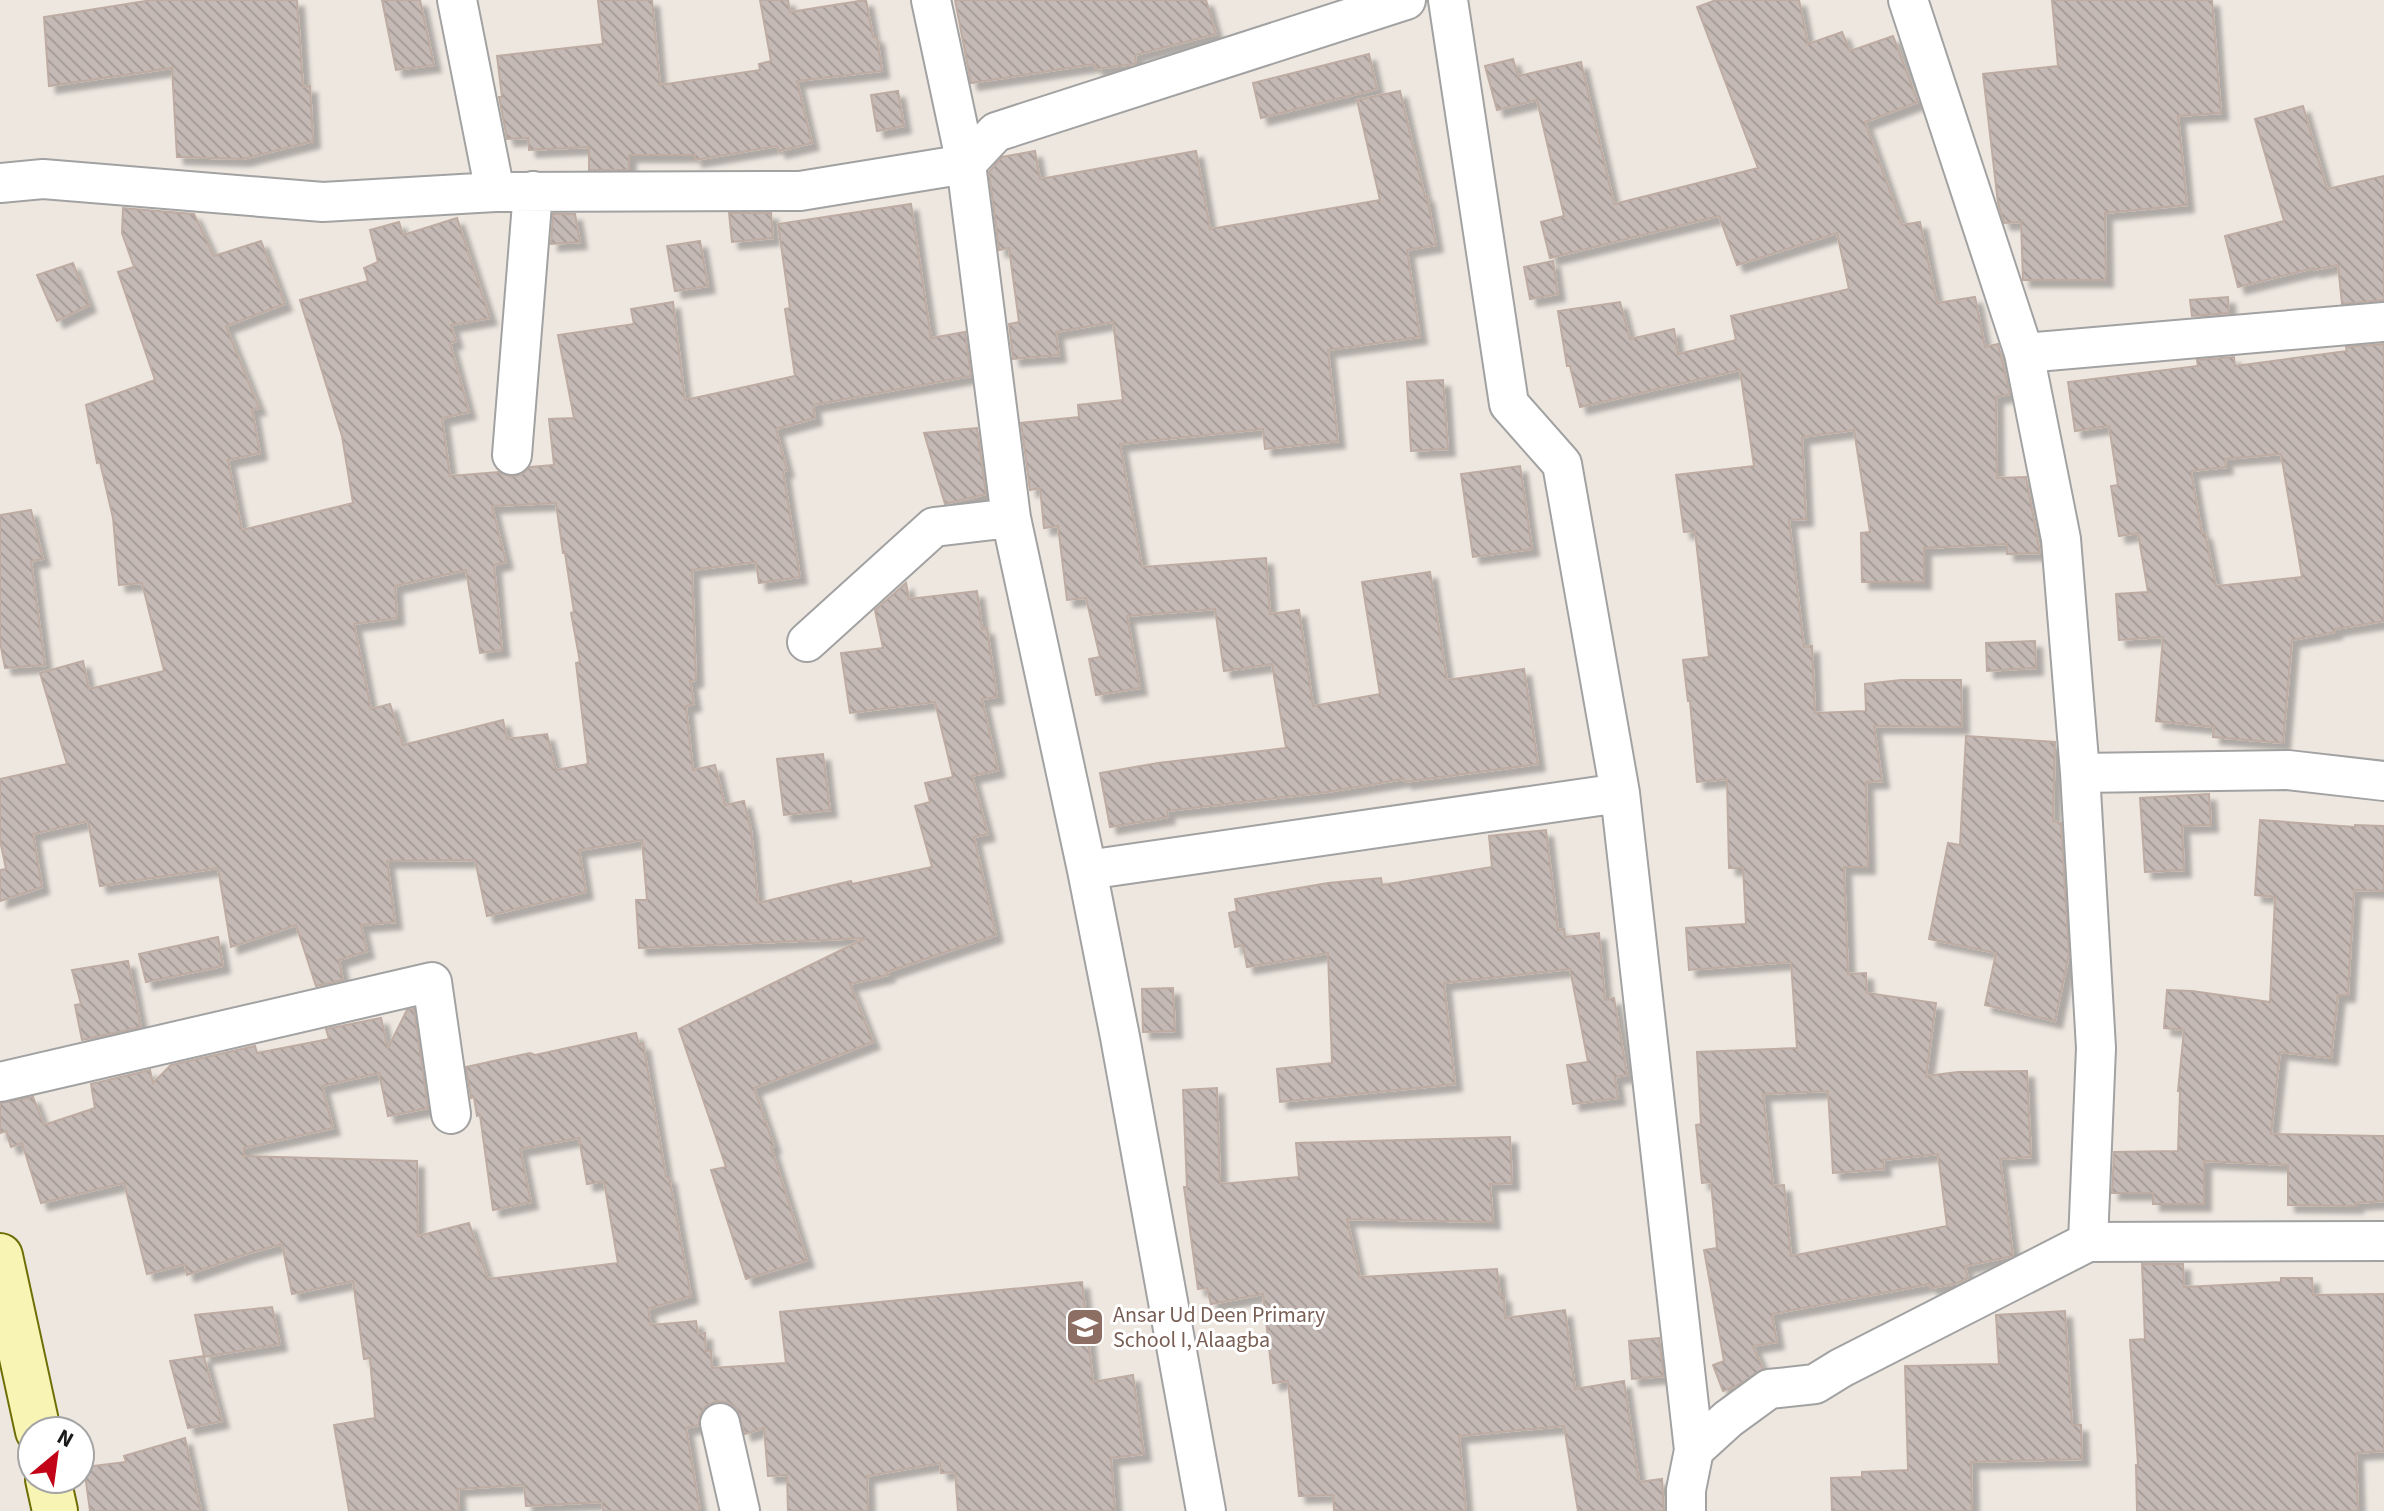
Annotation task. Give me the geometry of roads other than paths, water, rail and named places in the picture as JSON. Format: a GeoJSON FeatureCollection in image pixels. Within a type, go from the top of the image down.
{"type":"FeatureCollection","features":[{"type":"Feature","properties":{"kind":"street"},"geometry":{"type":"LineString","coordinates":[[457,0],[495,192]]}},
{"type":"Feature","properties":{"kind":"street"},"geometry":{"type":"LineString","coordinates":[[931,0],[966,164],[1011,518],[1120,1037],[1206,1511]]}},
{"type":"Feature","properties":{"kind":"street"},"geometry":{"type":"LineString","coordinates":[[0,183],[43,179],[323,202],[533,191],[800,191],[966,164],[996,132],[1406,0]]}},
{"type":"Feature","properties":{"kind":"street"},"geometry":{"type":"LineString","coordinates":[[1448,0],[1509,404],[1562,464],[1620,793],[1694,1450],[1686,1490],[1686,1511]]}},
{"type":"Feature","properties":{"kind":"street"},"geometry":{"type":"LineString","coordinates":[[1908,0],[2024,353],[2061,539],[2080,773],[2096,1048],[2088,1242]]}},
{"type":"Feature","properties":{"kind":"street"},"geometry":{"type":"LineString","coordinates":[[512,455],[533,191]]}},
{"type":"Feature","properties":{"kind":"street"},"geometry":{"type":"LineString","coordinates":[[2024,353],[2384,322]]}},
{"type":"Feature","properties":{"kind":"street"},"geometry":{"type":"LineString","coordinates":[[807,642],[934,527],[1011,518]]}},
{"type":"Feature","properties":{"kind":"street"},"geometry":{"type":"LineString","coordinates":[[2080,773],[2288,770],[2384,781]]}},
{"type":"Feature","properties":{"kind":"street"},"geometry":{"type":"LineString","coordinates":[[1087,870],[1620,793]]}},
{"type":"Feature","properties":{"kind":"street"},"geometry":{"type":"LineString","coordinates":[[0,1082],[432,982],[451,1114]]}},
{"type":"Feature","properties":{"kind":"street"},"geometry":{"type":"LineString","coordinates":[[1694,1450],[1728,1419],[1769,1389],[1815,1384],[2088,1242],[2384,1241]]}},
{"type":"Feature","properties":{"kind":"street"},"geometry":{"type":"LineString","coordinates":[[0,1256],[35,1415]]}},
{"type":"Feature","properties":{"kind":"street"},"geometry":{"type":"LineString","coordinates":[[720,1423],[740,1511]]}},
{"type":"Feature","properties":{"kind":"place","name":"Ansar Ud Deen Primary School I, Alaagba"},"geometry":{"type":"Point","coordinates":[1085,1327]}}]}
